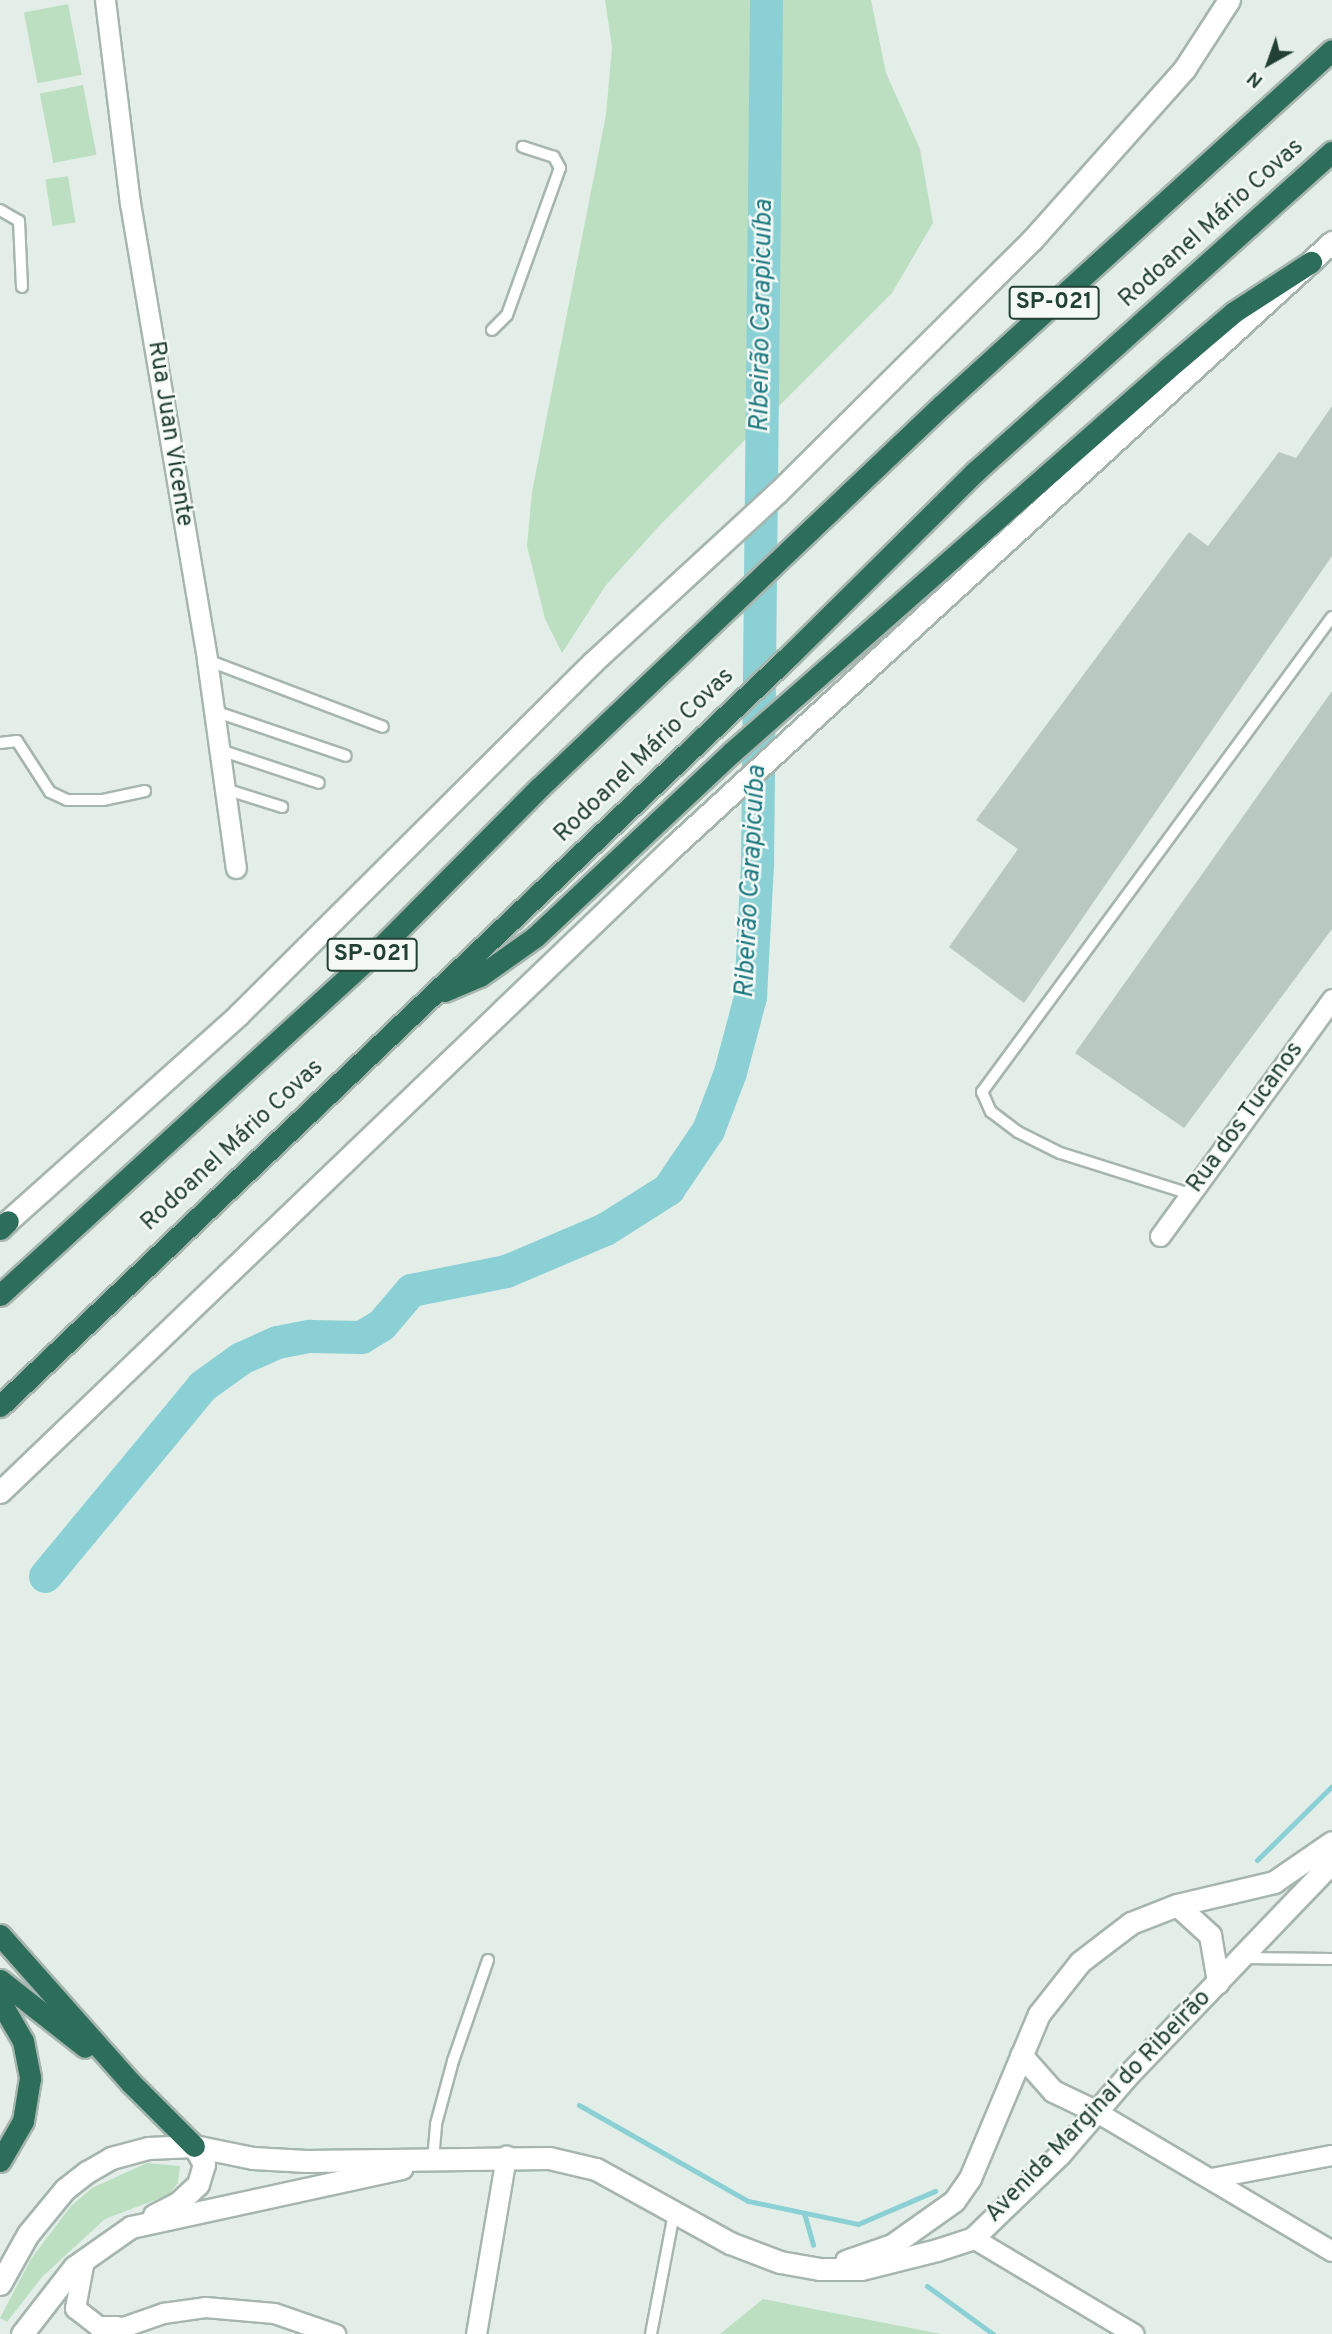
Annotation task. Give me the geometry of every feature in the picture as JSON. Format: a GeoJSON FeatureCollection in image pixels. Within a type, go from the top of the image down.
{"type":"FeatureCollection","features":[{"type":"Feature","properties":{"kind":"highway","name":"Rodoanel Mário Covas"},"geometry":{"type":"LineString","coordinates":[[0,1296],[383,945],[779,560],[1332,50]]}},
{"type":"Feature","properties":{"kind":"highway","name":"Rodoanel Mário Covas"},"geometry":{"type":"LineString","coordinates":[[0,1406],[100,1306],[432,996],[790,655],[976,471],[1332,152]]}},
{"type":"Feature","properties":{"kind":"highway"},"geometry":{"type":"LineString","coordinates":[[432,996],[480,976],[535,937],[732,753],[1224,320],[1311,262]]}},
{"type":"Feature","properties":{"kind":"highway"},"geometry":{"type":"LineString","coordinates":[[0,1935],[131,2083],[194,2146]]}},
{"type":"Feature","properties":{"kind":"highway"},"geometry":{"type":"LineString","coordinates":[[0,1980],[131,2083]]}},
{"type":"Feature","properties":{"kind":"highway"},"geometry":{"type":"LineString","coordinates":[[0,2001],[23,2041],[30,2078],[23,2121],[0,2161]]}},
{"type":"Feature","properties":{"kind":"main road"},"geometry":{"type":"LineString","coordinates":[[3,1225],[238,1015],[593,662],[778,492],[1032,240],[1128,136],[1185,68],[1229,0]]}},
{"type":"Feature","properties":{"kind":"main road"},"geometry":{"type":"LineString","coordinates":[[0,1492],[675,845],[736,793],[1332,242]]}},
{"type":"Feature","properties":{"kind":"main road","name":"Avenida Marginal do Ribeirão"},"geometry":{"type":"LineString","coordinates":[[820,2269],[892,2245],[954,2201],[970,2178],[1040,2014],[1080,1962],[1131,1923],[1177,1905],[1273,1882],[1332,1842]]}},
{"type":"Feature","properties":{"kind":"main road","name":"Avenida Marginal do Ribeirão"},"geometry":{"type":"LineString","coordinates":[[0,2284],[28,2234],[65,2189],[86,2172],[148,2148],[194,2146],[293,2161],[433,2160],[506,2156],[596,2169],[675,2209],[730,2243],[780,2262],[820,2269],[896,2263],[973,2238],[1060,2154],[1095,2111],[1332,1862]]}},
{"type":"Feature","properties":{"kind":"main road"},"geometry":{"type":"LineString","coordinates":[[1177,1905],[1210,1935],[1218,1982]]}},
{"type":"Feature","properties":{"kind":"main road"},"geometry":{"type":"LineString","coordinates":[[1021,2055],[1053,2091],[1095,2111]]}},
{"type":"Feature","properties":{"kind":"main road"},"geometry":{"type":"LineString","coordinates":[[131,2227],[179,2202],[198,2184],[204,2164],[194,2146]]}},
{"type":"Feature","properties":{"kind":"main road","name":"Avenida Marginal do Ribeirão"},"geometry":{"type":"LineString","coordinates":[[22,2334],[52,2291],[84,2260],[131,2227],[286,2196],[433,2160]]}},
{"type":"Feature","properties":{"kind":"street","name":"Rua Juan Vicente"},"geometry":{"type":"LineString","coordinates":[[105,0],[130,202],[207,660],[236,868]]}},
{"type":"Feature","properties":{"kind":"street","name":"Rua dos Tucanos"},"geometry":{"type":"LineString","coordinates":[[1160,1236],[1332,999]]}},
{"type":"Feature","properties":{"kind":"street"},"geometry":{"type":"LineString","coordinates":[[1095,2111],[1332,2250]]}},
{"type":"Feature","properties":{"kind":"street"},"geometry":{"type":"LineString","coordinates":[[1210,2178],[1332,2155]]}},
{"type":"Feature","properties":{"kind":"street"},"geometry":{"type":"LineString","coordinates":[[476,2334],[506,2156]]}},
{"type":"Feature","properties":{"kind":"street"},"geometry":{"type":"LineString","coordinates":[[973,2238],[1133,2334]]}},
{"type":"Feature","properties":{"kind":"street"},"geometry":{"type":"LineString","coordinates":[[84,2260],[75,2308],[98,2326],[125,2326]]}},
{"type":"Feature","properties":{"kind":"street"},"geometry":{"type":"LineString","coordinates":[[103,2334],[163,2313],[205,2307],[274,2313],[335,2334]]}},
{"type":"Feature","properties":{"kind":"lane"},"geometry":{"type":"LineString","coordinates":[[492,330],[508,315],[560,168],[554,157],[523,147]]}},
{"type":"Feature","properties":{"kind":"lane"},"geometry":{"type":"LineString","coordinates":[[0,210],[19,221],[22,287]]}},
{"type":"Feature","properties":{"kind":"lane"},"geometry":{"type":"LineString","coordinates":[[1191,1194],[1060,1153],[1018,1132],[991,1112],[982,1092],[1332,617]]}},
{"type":"Feature","properties":{"kind":"lane"},"geometry":{"type":"LineString","coordinates":[[207,660],[383,727]]}},
{"type":"Feature","properties":{"kind":"lane"},"geometry":{"type":"LineString","coordinates":[[214,711],[346,756]]}},
{"type":"Feature","properties":{"kind":"lane"},"geometry":{"type":"LineString","coordinates":[[0,743],[17,741],[50,792],[67,800],[103,800],[145,791]]}},
{"type":"Feature","properties":{"kind":"lane"},"geometry":{"type":"LineString","coordinates":[[220,750],[319,783]]}},
{"type":"Feature","properties":{"kind":"lane"},"geometry":{"type":"LineString","coordinates":[[225,789],[282,807]]}},
{"type":"Feature","properties":{"kind":"lane"},"geometry":{"type":"LineString","coordinates":[[1240,1958],[1332,1959]]}},
{"type":"Feature","properties":{"kind":"lane"},"geometry":{"type":"LineString","coordinates":[[433,2160],[436,2124],[453,2061],[488,1960]]}},
{"type":"Feature","properties":{"kind":"lane"},"geometry":{"type":"LineString","coordinates":[[651,2334],[675,2209]]}},
{"type":"Feature","properties":{"kind":"green space"},"geometry":{"type":"Polygon","coordinates":[[[605,0],[871,0],[886,73],[920,149],[933,223],[892,293],[660,525],[606,585],[562,653],[545,619],[527,546],[532,492],[606,115],[612,47],[605,0]]]}},
{"type":"Feature","properties":{"kind":"green space"},"geometry":{"type":"Polygon","coordinates":[[[68,4],[82,75],[38,83],[24,13],[68,4]]]}},
{"type":"Feature","properties":{"kind":"green space"},"geometry":{"type":"Polygon","coordinates":[[[83,85],[97,155],[53,163],[40,93],[83,85]]]}},
{"type":"Feature","properties":{"kind":"green space"},"geometry":{"type":"Polygon","coordinates":[[[68,176],[75,222],[53,226],[45,180],[68,176]]]}},
{"type":"Feature","properties":{"kind":"green space"},"geometry":{"type":"Polygon","coordinates":[[[147,2163],[180,2166],[178,2183],[168,2195],[105,2219],[42,2277],[7,2322],[0,2318],[31,2259],[71,2206],[92,2188],[147,2163]]]}},
{"type":"Feature","properties":{"kind":"green space"},"geometry":{"type":"Polygon","coordinates":[[[763,2299],[941,2334],[720,2334],[763,2299]]]}},
{"type":"Feature","properties":{"kind":"building"},"geometry":{"type":"Polygon","coordinates":[[[1332,406],[1332,556],[1024,1003],[949,947],[1018,849],[976,820],[1189,532],[1208,546],[1279,452],[1296,458],[1332,406]]]}},
{"type":"Feature","properties":{"kind":"building"},"geometry":{"type":"Polygon","coordinates":[[[1332,691],[1332,929],[1184,1128],[1075,1053],[1332,691]]]}},
{"type":"Feature","properties":{"kind":"waterway","name":"Ribeirão Carapicuíba"},"geometry":{"type":"LineString","coordinates":[[45,1576],[202,1386],[241,1358],[277,1342],[309,1336],[361,1337],[381,1325],[411,1290],[506,1271],[605,1229],[668,1189],[708,1130],[730,1072],[750,997],[757,865],[766,0]]}},
{"type":"Feature","properties":{"kind":"waterway"},"geometry":{"type":"LineString","coordinates":[[1257,1860],[1332,1786]]}},
{"type":"Feature","properties":{"kind":"waterway"},"geometry":{"type":"LineString","coordinates":[[579,2105],[748,2201],[858,2224],[935,2191]]}},
{"type":"Feature","properties":{"kind":"waterway"},"geometry":{"type":"LineString","coordinates":[[804,2213],[813,2245]]}},
{"type":"Feature","properties":{"kind":"waterway"},"geometry":{"type":"LineString","coordinates":[[927,2286],[993,2334]]}}]}
